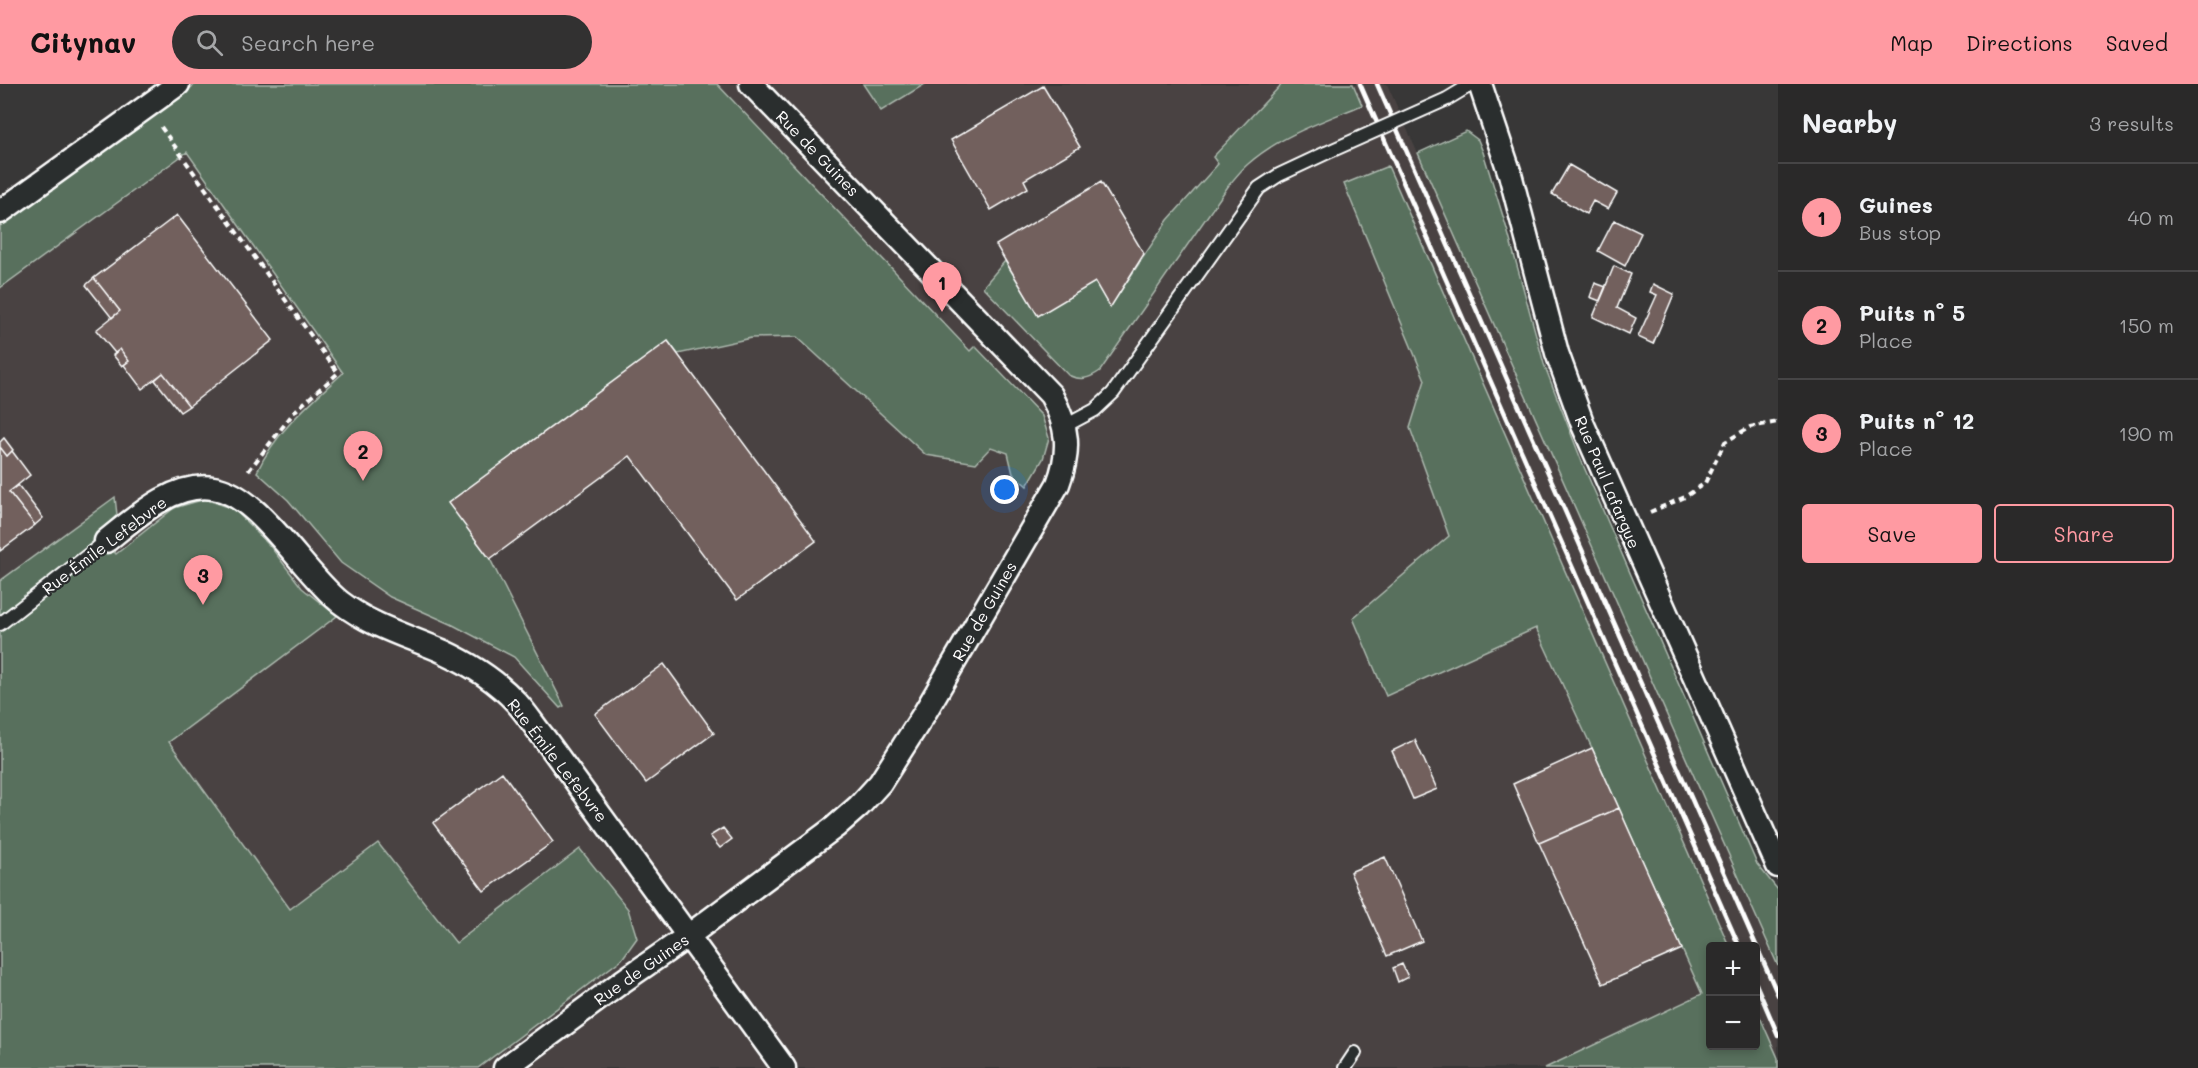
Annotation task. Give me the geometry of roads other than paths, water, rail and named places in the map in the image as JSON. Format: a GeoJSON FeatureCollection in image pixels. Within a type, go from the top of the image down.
{"type":"FeatureCollection","features":[{"type":"Feature","properties":{"kind":"street"},"geometry":{"type":"LineString","coordinates":[[0,212],[178,84]]}},
{"type":"Feature","properties":{"kind":"street","name":"Rue de Guines"},"geometry":{"type":"LineString","coordinates":[[505,1068],[622,981],[688,936],[859,807],[880,783],[924,714],[1058,484],[1064,469],[1065,426],[1051,395],[751,84]]}},
{"type":"Feature","properties":{"kind":"street","name":"Rue Paul Lafargue"},"geometry":{"type":"LineString","coordinates":[[1480,84],[1510,174],[1557,353],[1583,425],[1624,523],[1778,866]]}},
{"type":"Feature","properties":{"kind":"street","name":"Rue Émile Lefebvre"},"geometry":{"type":"LineString","coordinates":[[106,540],[145,511],[172,495],[193,488],[213,488],[232,493],[253,508],[315,579],[340,602],[367,620],[393,633],[443,652],[485,675],[516,702],[784,1068]]}},
{"type":"Feature","properties":{"kind":"lane"},"geometry":{"type":"LineString","coordinates":[[1065,426],[1095,410],[1113,393],[1259,188],[1279,175],[1447,99],[1472,84]]}},
{"type":"Feature","properties":{"kind":"lane","name":"Rue Émile Lefebvre"},"geometry":{"type":"LineString","coordinates":[[0,624],[106,540]]}},
{"type":"Feature","properties":{"kind":"lane"},"geometry":{"type":"LineString","coordinates":[[1345,1068],[1355,1053]]}},
{"type":"Feature","properties":{"kind":"railway"},"geometry":{"type":"LineString","coordinates":[[1360,84],[1737,942]]}},
{"type":"Feature","properties":{"kind":"railway"},"geometry":{"type":"LineString","coordinates":[[1377,84],[1778,995]]}},
{"type":"Feature","properties":{"kind":"railway"},"geometry":{"type":"LineString","coordinates":[[1760,993],[1778,1035]]}},
{"type":"Feature","properties":{"kind":"place","name":"Guines"},"geometry":{"type":"Point","coordinates":[942,312]}},
{"type":"Feature","properties":{"kind":"place","name":"Puits n° 5"},"geometry":{"type":"Point","coordinates":[363,481]}},
{"type":"Feature","properties":{"kind":"place","name":"Puits n° 12"},"geometry":{"type":"Point","coordinates":[203,605]}}]}
